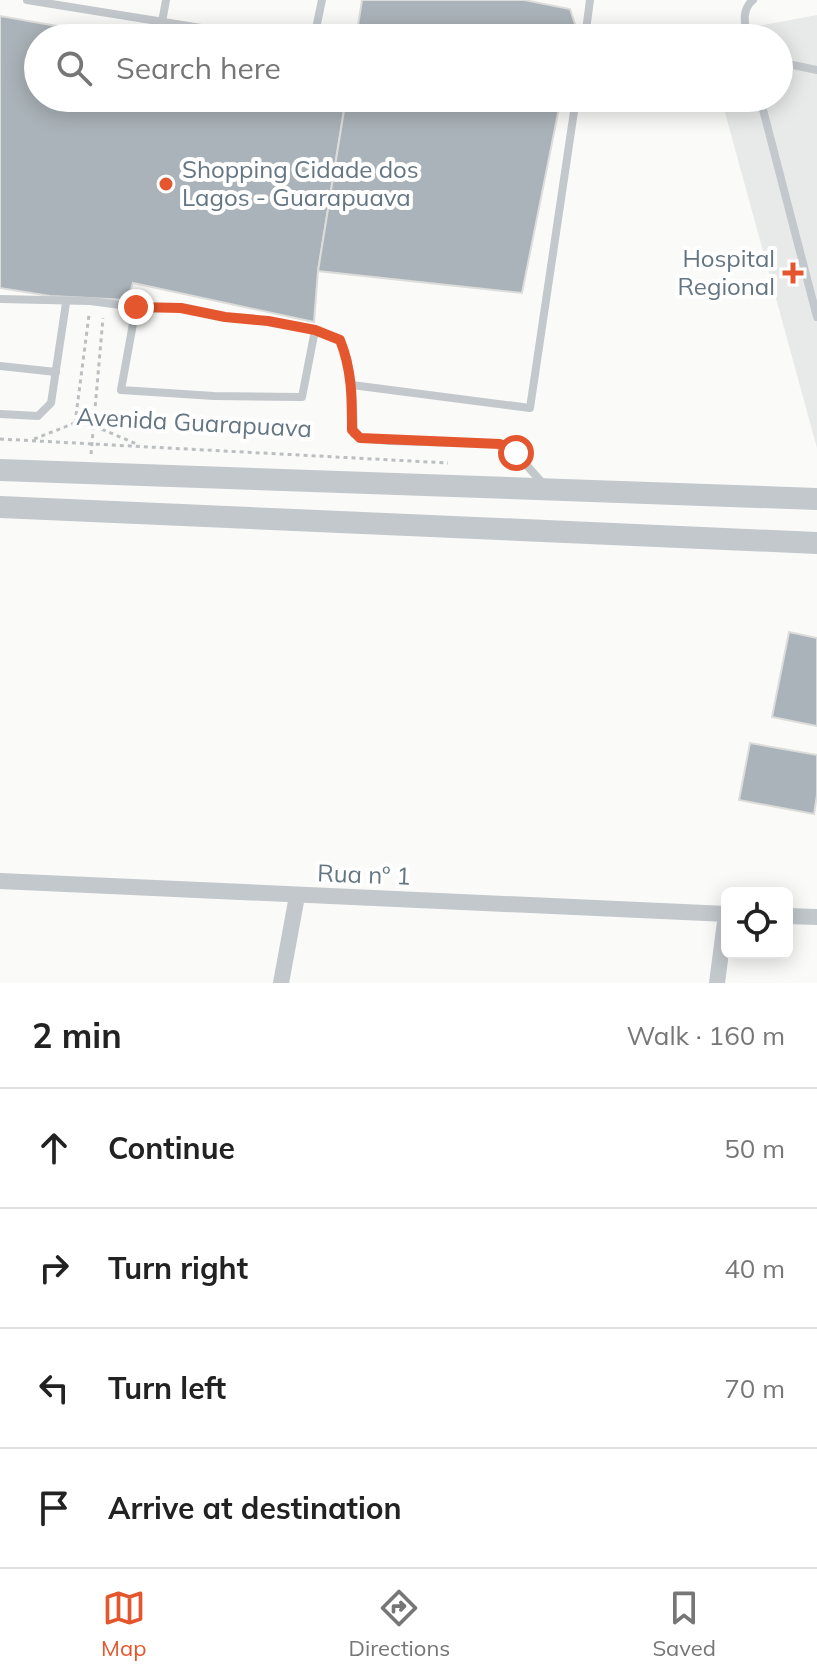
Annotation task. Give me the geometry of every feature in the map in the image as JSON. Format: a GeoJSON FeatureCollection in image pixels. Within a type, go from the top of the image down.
{"type":"FeatureCollection","features":[{"type":"Feature","properties":{"kind":"street"},"geometry":{"type":"LineString","coordinates":[[0,470],[817,499]]}},
{"type":"Feature","properties":{"kind":"street"},"geometry":{"type":"LineString","coordinates":[[0,507],[817,543]]}},
{"type":"Feature","properties":{"kind":"street","name":"Rua nº 1"},"geometry":{"type":"LineString","coordinates":[[0,881],[721,914]]}},
{"type":"Feature","properties":{"kind":"street"},"geometry":{"type":"LineString","coordinates":[[281,983],[297,896]]}},
{"type":"Feature","properties":{"kind":"street"},"geometry":{"type":"LineString","coordinates":[[793,916],[817,917]]}},
{"type":"Feature","properties":{"kind":"street"},"geometry":{"type":"LineString","coordinates":[[717,983],[721,955]]}},
{"type":"Feature","properties":{"kind":"lane"},"geometry":{"type":"LineString","coordinates":[[27,0],[175,24]]}},
{"type":"Feature","properties":{"kind":"lane"},"geometry":{"type":"LineString","coordinates":[[162,22],[166,0]]}},
{"type":"Feature","properties":{"kind":"lane"},"geometry":{"type":"LineString","coordinates":[[317,24],[322,0]]}},
{"type":"Feature","properties":{"kind":"lane"},"geometry":{"type":"LineString","coordinates":[[587,24],[590,0]]}},
{"type":"Feature","properties":{"kind":"lane"},"geometry":{"type":"LineString","coordinates":[[745,24],[744,16],[753,0]]}},
{"type":"Feature","properties":{"kind":"lane"},"geometry":{"type":"LineString","coordinates":[[793,65],[817,70]]}},
{"type":"Feature","properties":{"kind":"lane"},"geometry":{"type":"LineString","coordinates":[[352,385],[530,408],[574,112]]}},
{"type":"Feature","properties":{"kind":"lane"},"geometry":{"type":"LineString","coordinates":[[764,112],[813,282],[817,317]]}},
{"type":"Feature","properties":{"kind":"lane"},"geometry":{"type":"LineString","coordinates":[[0,299],[66,303],[90,301],[136,307],[181,308],[315,330],[340,340],[352,385],[352,430],[360,438],[500,444],[516,453],[547,489]]}},
{"type":"Feature","properties":{"kind":"lane"},"geometry":{"type":"LineString","coordinates":[[0,414],[38,416],[51,403],[66,303]]}},
{"type":"Feature","properties":{"kind":"lane"},"geometry":{"type":"LineString","coordinates":[[136,307],[121,390],[214,396],[302,397],[315,330]]}},
{"type":"Feature","properties":{"kind":"lane"},"geometry":{"type":"LineString","coordinates":[[0,366],[56,372]]}},
{"type":"Feature","properties":{"kind":"path"},"geometry":{"type":"LineString","coordinates":[[75,423],[90,301]]}},
{"type":"Feature","properties":{"kind":"path"},"geometry":{"type":"LineString","coordinates":[[90,474],[105,303]]}},
{"type":"Feature","properties":{"kind":"path"},"geometry":{"type":"LineString","coordinates":[[31,440],[75,423],[92,425],[142,446]]}},
{"type":"Feature","properties":{"kind":"path","name":"Avenida Guarapuava"},"geometry":{"type":"LineString","coordinates":[[0,439],[454,464]]}},
{"type":"Feature","properties":{"kind":"shaded area","name":"Hospital Regional"},"geometry":{"type":"Polygon","coordinates":[[[817,15],[817,448],[725,112],[793,112],[793,24],[769,24],[817,15]]]}},
{"type":"Feature","properties":{"kind":"building"},"geometry":{"type":"Polygon","coordinates":[[[362,0],[524,0],[570,9],[575,24],[358,24],[362,0]]]}},
{"type":"Feature","properties":{"kind":"building","name":"Shopping Cidade dos Lagos - Guarapuava"},"geometry":{"type":"Polygon","coordinates":[[[0,16],[45,24],[24,24],[24,112],[344,112],[318,271],[314,322],[133,283],[127,300],[50,296],[0,288],[0,16]]]}},
{"type":"Feature","properties":{"kind":"building"},"geometry":{"type":"Polygon","coordinates":[[[344,112],[558,112],[522,293],[318,271],[344,112]]]}},
{"type":"Feature","properties":{"kind":"building"},"geometry":{"type":"Polygon","coordinates":[[[789,632],[817,638],[817,726],[772,717],[789,632]]]}},
{"type":"Feature","properties":{"kind":"building"},"geometry":{"type":"Polygon","coordinates":[[[750,743],[817,755],[814,814],[739,800],[750,743]]]}},
{"type":"Feature","properties":{"kind":"place","name":"Shopping Cidade dos Lagos - Guarapuava"},"geometry":{"type":"Point","coordinates":[166,184]}},
{"type":"Feature","properties":{"kind":"place","name":"Hospital Regional"},"geometry":{"type":"Point","coordinates":[793,273]}},
{"type":"Feature","properties":{"kind":"route"},"geometry":{"type":"LineString","coordinates":[[136,307],[181,308],[315,330],[340,340],[352,385],[352,430],[360,438],[500,444],[516,453]]}}]}
